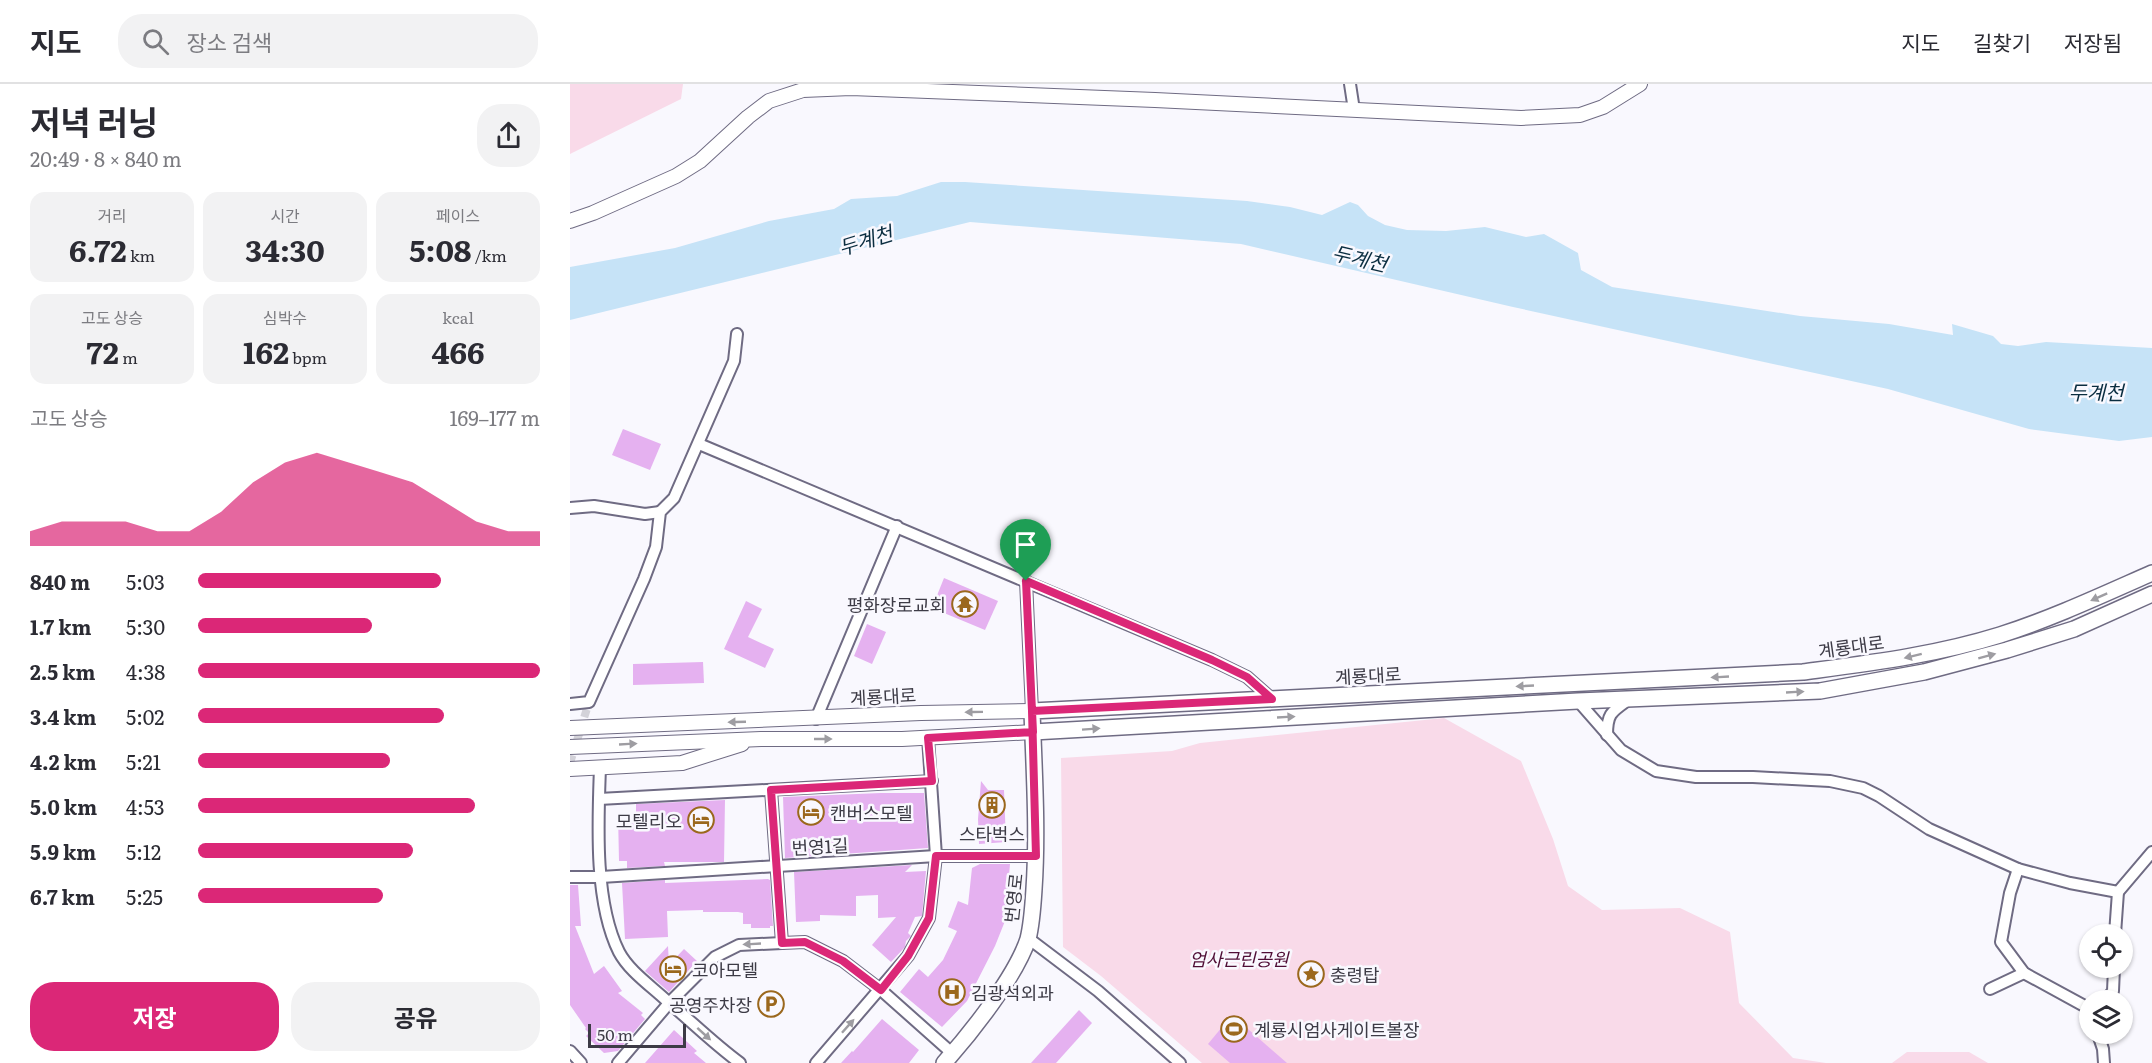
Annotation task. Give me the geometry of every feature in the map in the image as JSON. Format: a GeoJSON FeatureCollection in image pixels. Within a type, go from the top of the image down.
{"type":"FeatureCollection","features":[{"type":"Feature","properties":{"kind":"main road","name":"계룡대로"},"geometry":{"type":"LineString","coordinates":[[1032,711],[1803,672],[1905,658],[1999,635],[2068,610],[2152,573]]}},
{"type":"Feature","properties":{"kind":"main road","name":"계룡대로"},"geometry":{"type":"LineString","coordinates":[[1033,732],[1578,701],[1820,691],[1924,672],[2007,651],[2074,629],[2152,594]]}},
{"type":"Feature","properties":{"kind":"main road","name":"번영로"},"geometry":{"type":"LineString","coordinates":[[949,1058],[985,1012],[1017,963],[1028,938],[1036,856],[1032,711]]}},
{"type":"Feature","properties":{"kind":"street"},"geometry":{"type":"LineString","coordinates":[[1350,84],[1354,111]]}},
{"type":"Feature","properties":{"kind":"street"},"geometry":{"type":"LineString","coordinates":[[570,221],[676,176],[700,161],[769,101],[803,90],[851,88],[1521,118],[1580,114],[1603,107],[1640,84]]}},
{"type":"Feature","properties":{"kind":"street"},"geometry":{"type":"LineString","coordinates":[[570,508],[594,506],[645,514],[660,512],[674,498],[734,361],[737,334]]}},
{"type":"Feature","properties":{"kind":"street"},"geometry":{"type":"LineString","coordinates":[[699,444],[1212,660],[1247,677],[1272,699]]}},
{"type":"Feature","properties":{"kind":"street"},"geometry":{"type":"LineString","coordinates":[[570,704],[589,702],[656,547],[660,512]]}},
{"type":"Feature","properties":{"kind":"street"},"geometry":{"type":"LineString","coordinates":[[816,719],[897,526]]}},
{"type":"Feature","properties":{"kind":"street"},"geometry":{"type":"LineString","coordinates":[[1026,581],[1032,711]]}},
{"type":"Feature","properties":{"kind":"street"},"geometry":{"type":"LineString","coordinates":[[1607,735],[1607,721],[1611,712],[1628,700]]}},
{"type":"Feature","properties":{"kind":"street"},"geometry":{"type":"LineString","coordinates":[[1578,701],[1621,750],[1656,771],[1696,777],[1830,781],[1863,788],[1929,829],[2018,869],[2070,883],[2118,891]]}},
{"type":"Feature","properties":{"kind":"street","name":"계룡대로"},"geometry":{"type":"LineString","coordinates":[[570,728],[921,713],[1032,711]]}},
{"type":"Feature","properties":{"kind":"street","name":"계룡대로"},"geometry":{"type":"LineString","coordinates":[[570,747],[761,739],[928,738],[1033,732]]}},
{"type":"Feature","properties":{"kind":"street"},"geometry":{"type":"LineString","coordinates":[[816,1063],[908,956],[929,918],[936,856],[928,738]]}},
{"type":"Feature","properties":{"kind":"street"},"geometry":{"type":"LineString","coordinates":[[570,769],[682,763],[761,739]]}},
{"type":"Feature","properties":{"kind":"street"},"geometry":{"type":"LineString","coordinates":[[600,767],[601,877],[607,925],[620,955],[639,976],[719,1048],[740,1063]]}},
{"type":"Feature","properties":{"kind":"street"},"geometry":{"type":"LineString","coordinates":[[599,799],[932,781]]}},
{"type":"Feature","properties":{"kind":"street"},"geometry":{"type":"LineString","coordinates":[[771,790],[782,943]]}},
{"type":"Feature","properties":{"kind":"street"},"geometry":{"type":"LineString","coordinates":[[2116,924],[2118,891],[2152,852]]}},
{"type":"Feature","properties":{"kind":"street","name":"번영1길"},"geometry":{"type":"LineString","coordinates":[[570,878],[936,856],[1036,856]]}},
{"type":"Feature","properties":{"kind":"street"},"geometry":{"type":"LineString","coordinates":[[2018,869],[2010,893],[2001,942],[2024,974],[2079,1003]]}},
{"type":"Feature","properties":{"kind":"street"},"geometry":{"type":"LineString","coordinates":[[1028,938],[1098,991],[1180,1063]]}},
{"type":"Feature","properties":{"kind":"street"},"geometry":{"type":"LineString","coordinates":[[618,1063],[670,1002],[715,957],[739,945],[805,942],[843,961],[881,990],[949,1058]]}},
{"type":"Feature","properties":{"kind":"street"},"geometry":{"type":"LineString","coordinates":[[1990,989],[2024,974]]}},
{"type":"Feature","properties":{"kind":"street"},"geometry":{"type":"LineString","coordinates":[[2101,1044],[2104,1063]]}},
{"type":"Feature","properties":{"kind":"street"},"geometry":{"type":"LineString","coordinates":[[570,1051],[581,1063]]}},
{"type":"Feature","properties":{"kind":"green space"},"geometry":{"type":"Polygon","coordinates":[[[570,84],[683,84],[681,99],[570,154],[570,84]]]}},
{"type":"Feature","properties":{"kind":"green space","name":"엄사근린공원"},"geometry":{"type":"Polygon","coordinates":[[[1444,718],[1521,761],[1553,839],[1568,886],[1602,910],[1680,908],[1730,932],[1739,1003],[1793,1058],[1826,1063],[1202,1063],[1101,976],[1063,947],[1061,758],[1172,751],[1200,743],[1444,718]]]}},
{"type":"Feature","properties":{"kind":"green space"},"geometry":{"type":"Polygon","coordinates":[[[1907,1052],[1969,1052],[1988,1063],[1892,1063],[1907,1052]]]}},
{"type":"Feature","properties":{"kind":"water","name":"두계천"},"geometry":{"type":"Polygon","coordinates":[[[941,182],[1247,201],[1290,207],[1322,215],[1350,202],[1358,205],[1368,216],[1385,225],[1407,230],[1446,231],[1485,227],[1526,237],[1544,234],[1578,253],[1581,270],[1612,287],[1800,316],[1889,324],[1953,335],[1952,324],[1993,336],[2001,344],[2018,346],[2046,342],[2152,348],[2152,437],[2119,441],[2029,429],[1888,389],[1513,307],[1241,244],[970,222],[570,320],[570,267],[675,248],[769,221],[834,209],[851,199],[897,196],[941,182]]]}},
{"type":"Feature","properties":{"kind":"building"},"geometry":{"type":"Polygon","coordinates":[[[623,429],[661,444],[650,470],[612,455],[623,429]]]}},
{"type":"Feature","properties":{"kind":"building","name":"평화장로교회"},"geometry":{"type":"Polygon","coordinates":[[[944,578],[998,601],[985,630],[932,608],[944,578]]]}},
{"type":"Feature","properties":{"kind":"building"},"geometry":{"type":"Polygon","coordinates":[[[746,601],[762,609],[748,637],[774,649],[765,668],[724,649],[746,601]]]}},
{"type":"Feature","properties":{"kind":"building"},"geometry":{"type":"Polygon","coordinates":[[[867,624],[886,632],[872,664],[854,656],[867,624]]]}},
{"type":"Feature","properties":{"kind":"building"},"geometry":{"type":"Polygon","coordinates":[[[703,662],[704,683],[633,685],[633,664],[703,662]]]}},
{"type":"Feature","properties":{"kind":"building","name":"스타벅스"},"geometry":{"type":"Polygon","coordinates":[[[981,781],[988,790],[1004,790],[1006,842],[979,844],[981,781]]]}},
{"type":"Feature","properties":{"kind":"building"},"geometry":{"type":"Polygon","coordinates":[[[924,793],[928,848],[785,858],[783,797],[924,793]]]}},
{"type":"Feature","properties":{"kind":"building"},"geometry":{"type":"Polygon","coordinates":[[[725,800],[724,862],[664,862],[665,866],[627,868],[627,861],[619,861],[618,814],[636,814],[636,804],[725,800]]]}},
{"type":"Feature","properties":{"kind":"building"},"geometry":{"type":"Polygon","coordinates":[[[980,864],[1010,864],[1006,910],[1009,911],[995,946],[967,1001],[942,1027],[900,992],[919,969],[928,977],[943,960],[957,931],[948,927],[958,901],[968,905],[972,868],[980,864]]]}},
{"type":"Feature","properties":{"kind":"building"},"geometry":{"type":"Polygon","coordinates":[[[912,865],[905,872],[926,871],[922,916],[915,917],[908,933],[911,936],[906,941],[905,947],[891,962],[872,945],[896,917],[878,918],[878,895],[856,896],[856,916],[820,915],[820,921],[796,922],[794,872],[912,865]]]}},
{"type":"Feature","properties":{"kind":"building"},"geometry":{"type":"Polygon","coordinates":[[[665,880],[665,883],[770,880],[773,926],[770,928],[751,928],[751,924],[743,924],[743,913],[738,912],[667,911],[668,937],[625,939],[622,883],[665,880]]]}},
{"type":"Feature","properties":{"kind":"building"},"geometry":{"type":"Polygon","coordinates":[[[570,885],[578,885],[581,926],[575,926],[594,974],[604,966],[622,991],[618,993],[643,1013],[641,1015],[645,1019],[618,1051],[604,1053],[586,1036],[589,1033],[570,1005],[570,885]]]}},
{"type":"Feature","properties":{"kind":"building"},"geometry":{"type":"Polygon","coordinates":[[[668,946],[669,965],[684,949],[697,961],[669,992],[645,971],[668,946]]]}},
{"type":"Feature","properties":{"kind":"building"},"geometry":{"type":"Polygon","coordinates":[[[1079,1010],[1092,1023],[1056,1063],[1031,1063],[1079,1010]]]}},
{"type":"Feature","properties":{"kind":"building","name":"계룡시엄사게이트볼장"},"geometry":{"type":"Polygon","coordinates":[[[1232,1015],[1287,1063],[1230,1063],[1208,1044],[1232,1015]]]}},
{"type":"Feature","properties":{"kind":"building"},"geometry":{"type":"Polygon","coordinates":[[[882,1019],[919,1050],[909,1063],[841,1063],[853,1052],[882,1019]]]}},
{"type":"Feature","properties":{"kind":"building"},"geometry":{"type":"Polygon","coordinates":[[[674,1030],[697,1051],[694,1053],[706,1063],[645,1063],[674,1030]]]}},
{"type":"Feature","properties":{"kind":"tunnel"},"geometry":{"type":"LineString","coordinates":[[570,763],[589,702]]}},
{"type":"Feature","properties":{"kind":"place","name":"평화장로교회"},"geometry":{"type":"Point","coordinates":[965,604]}},
{"type":"Feature","properties":{"kind":"place","name":"스타벅스"},"geometry":{"type":"Point","coordinates":[992,805]}},
{"type":"Feature","properties":{"kind":"place","name":"캔버스모텔"},"geometry":{"type":"Point","coordinates":[811,812]}},
{"type":"Feature","properties":{"kind":"place","name":"모텔리오"},"geometry":{"type":"Point","coordinates":[701,820]}},
{"type":"Feature","properties":{"kind":"place","name":"코아모텔"},"geometry":{"type":"Point","coordinates":[673,969]}},
{"type":"Feature","properties":{"kind":"place","name":"충령탑"},"geometry":{"type":"Point","coordinates":[1311,974]}},
{"type":"Feature","properties":{"kind":"place","name":"김광석외과"},"geometry":{"type":"Point","coordinates":[952,992]}},
{"type":"Feature","properties":{"kind":"place","name":"공영주차장"},"geometry":{"type":"Point","coordinates":[771,1004]}},
{"type":"Feature","properties":{"kind":"place","name":"계룡시엄사게이트볼장"},"geometry":{"type":"Point","coordinates":[1234,1029]}},
{"type":"Feature","properties":{"kind":"route"},"geometry":{"type":"LineString","coordinates":[[1026,581],[1032,711],[1033,732],[1036,856],[936,856],[929,918],[908,956],[881,990],[843,961],[805,942],[782,943],[771,790],[932,781],[928,738],[1033,732],[1032,711],[1272,699],[1247,677],[1212,660],[1026,581]]}}]}
